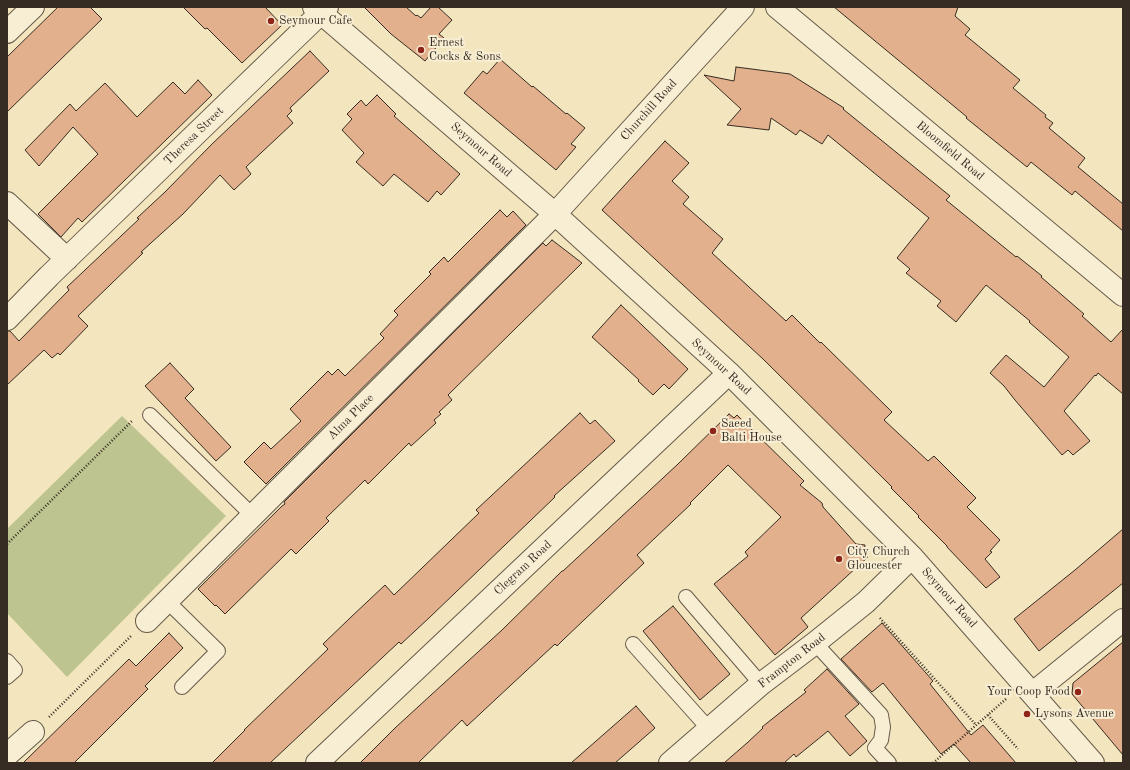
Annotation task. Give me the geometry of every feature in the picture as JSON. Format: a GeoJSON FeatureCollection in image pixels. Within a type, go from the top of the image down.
{"type":"FeatureCollection","features":[{"type":"Feature","properties":{"kind":"street"},"geometry":{"type":"LineString","coordinates":[[7,32],[33,7]]}},
{"type":"Feature","properties":{"kind":"street","name":"Churchill Road"},"geometry":{"type":"LineString","coordinates":[[555,214],[743,7]]}},
{"type":"Feature","properties":{"kind":"street","name":"Bloomfield Road"},"geometry":{"type":"LineString","coordinates":[[777,7],[1123,295]]}},
{"type":"Feature","properties":{"kind":"street","name":"Seymour Road"},"geometry":{"type":"LineString","coordinates":[[321,9],[555,214],[729,374],[912,557],[1093,763]]}},
{"type":"Feature","properties":{"kind":"street","name":"Theresa Street"},"geometry":{"type":"LineString","coordinates":[[7,320],[321,9]]}},
{"type":"Feature","properties":{"kind":"street"},"geometry":{"type":"LineString","coordinates":[[7,203],[67,259]]}},
{"type":"Feature","properties":{"kind":"street","name":"Alma Place"},"geometry":{"type":"LineString","coordinates":[[147,621],[555,214]]}},
{"type":"Feature","properties":{"kind":"street","name":"Clegram Road"},"geometry":{"type":"LineString","coordinates":[[317,763],[729,374]]}},
{"type":"Feature","properties":{"kind":"street","name":"Frampton Road"},"geometry":{"type":"LineString","coordinates":[[670,763],[761,684],[816,643],[866,602],[912,557]]}},
{"type":"Feature","properties":{"kind":"street"},"geometry":{"type":"LineString","coordinates":[[1028,688],[1123,620]]}},
{"type":"Feature","properties":{"kind":"street"},"geometry":{"type":"LineString","coordinates":[[7,755],[33,732]]}},
{"type":"Feature","properties":{"kind":"lane"},"geometry":{"type":"LineString","coordinates":[[150,415],[252,516]]}},
{"type":"Feature","properties":{"kind":"lane"},"geometry":{"type":"LineString","coordinates":[[686,597],[761,684]]}},
{"type":"Feature","properties":{"kind":"lane"},"geometry":{"type":"LineString","coordinates":[[167,601],[218,651],[182,687]]}},
{"type":"Feature","properties":{"kind":"lane"},"geometry":{"type":"LineString","coordinates":[[816,643],[881,715],[883,727],[882,740],[874,748],[889,763]]}},
{"type":"Feature","properties":{"kind":"lane"},"geometry":{"type":"LineString","coordinates":[[633,644],[709,729]]}},
{"type":"Feature","properties":{"kind":"lane"},"geometry":{"type":"LineString","coordinates":[[7,662],[15,670],[7,677]]}},
{"type":"Feature","properties":{"kind":"path"},"geometry":{"type":"LineString","coordinates":[[7,544],[139,413],[150,415]]}},
{"type":"Feature","properties":{"kind":"path"},"geometry":{"type":"LineString","coordinates":[[866,602],[976,725]]}},
{"type":"Feature","properties":{"kind":"path"},"geometry":{"type":"LineString","coordinates":[[33,732],[147,621]]}},
{"type":"Feature","properties":{"kind":"path"},"geometry":{"type":"LineString","coordinates":[[933,763],[988,715],[1028,688]]}},
{"type":"Feature","properties":{"kind":"path"},"geometry":{"type":"LineString","coordinates":[[988,715],[1018,749]]}},
{"type":"Feature","properties":{"kind":"green space"},"geometry":{"type":"Polygon","coordinates":[[[122,416],[226,516],[67,677],[7,613],[7,529],[122,416]]]}},
{"type":"Feature","properties":{"kind":"building"},"geometry":{"type":"Polygon","coordinates":[[[58,7],[90,7],[102,19],[7,112],[7,57],[58,7]]]}},
{"type":"Feature","properties":{"kind":"building"},"geometry":{"type":"Polygon","coordinates":[[[183,7],[265,7],[282,25],[242,63],[207,28],[205,29],[183,7]]]}},
{"type":"Feature","properties":{"kind":"building"},"geometry":{"type":"Polygon","coordinates":[[[364,7],[406,7],[416,16],[417,15],[421,18],[431,7],[438,7],[452,20],[439,34],[444,38],[425,61],[391,34],[364,7]]]}},
{"type":"Feature","properties":{"kind":"building"},"geometry":{"type":"Polygon","coordinates":[[[834,7],[958,7],[955,16],[970,29],[965,35],[1020,80],[1013,88],[1046,115],[1045,117],[1053,123],[1049,128],[1085,158],[1078,167],[1123,204],[1123,231],[1075,191],[1072,195],[1031,162],[1027,167],[966,118],[967,117],[834,7]]]}},
{"type":"Feature","properties":{"kind":"building"},"geometry":{"type":"Polygon","coordinates":[[[310,51],[329,71],[290,108],[292,111],[287,116],[293,123],[246,167],[251,174],[234,190],[220,175],[183,214],[141,252],[143,253],[78,316],[88,326],[60,355],[58,353],[52,358],[44,350],[7,385],[7,331],[10,331],[19,341],[69,290],[67,287],[139,219],[137,218],[212,144],[310,51]]]}},
{"type":"Feature","properties":{"kind":"building"},"geometry":{"type":"Polygon","coordinates":[[[500,59],[532,87],[533,86],[585,128],[571,144],[576,147],[556,170],[464,93],[483,71],[487,74],[500,59]]]}},
{"type":"Feature","properties":{"kind":"building"},"geometry":{"type":"Polygon","coordinates":[[[736,67],[790,74],[844,108],[843,109],[950,196],[946,200],[1016,257],[1017,256],[1042,276],[1041,277],[1084,314],[1082,316],[1111,342],[1123,329],[1123,394],[1098,373],[1064,411],[1090,441],[1073,455],[1068,450],[1062,455],[1004,386],[990,373],[1006,355],[1044,387],[1069,357],[1029,322],[1030,321],[986,285],[956,322],[937,306],[941,301],[906,273],[910,269],[897,258],[929,218],[828,135],[822,144],[800,130],[796,135],[771,118],[769,130],[727,125],[741,109],[704,75],[734,81],[736,67]]]}},
{"type":"Feature","properties":{"kind":"building"},"geometry":{"type":"Polygon","coordinates":[[[198,80],[212,95],[82,222],[78,218],[61,237],[38,214],[98,154],[73,127],[39,166],[25,150],[70,104],[76,111],[105,83],[137,117],[173,82],[185,94],[198,80]]]}},
{"type":"Feature","properties":{"kind":"building"},"geometry":{"type":"Polygon","coordinates":[[[377,95],[396,114],[394,116],[460,174],[441,195],[437,191],[428,202],[394,174],[383,186],[356,162],[364,153],[342,130],[352,119],[347,114],[361,100],[366,106],[377,95]]]}},
{"type":"Feature","properties":{"kind":"building"},"geometry":{"type":"Polygon","coordinates":[[[665,141],[689,163],[672,181],[689,197],[683,204],[723,239],[712,253],[786,321],[792,315],[892,412],[884,420],[928,461],[934,456],[976,498],[967,507],[1000,540],[985,559],[1000,577],[986,588],[891,488],[892,487],[763,359],[602,210],[665,141]]]}},
{"type":"Feature","properties":{"kind":"building"},"geometry":{"type":"Polygon","coordinates":[[[500,210],[507,217],[513,211],[526,225],[266,484],[244,462],[264,442],[271,449],[301,421],[290,409],[328,371],[332,375],[338,369],[345,376],[384,338],[380,334],[398,315],[394,311],[431,274],[429,272],[444,257],[448,262],[500,210]]]}},
{"type":"Feature","properties":{"kind":"building"},"geometry":{"type":"Polygon","coordinates":[[[552,240],[582,263],[448,395],[452,400],[439,412],[441,414],[434,420],[436,423],[411,446],[409,443],[368,484],[365,480],[326,518],[329,521],[296,554],[291,549],[225,614],[216,605],[215,606],[198,589],[285,504],[284,502],[543,243],[546,246],[552,240]]]}},
{"type":"Feature","properties":{"kind":"building"},"geometry":{"type":"Polygon","coordinates":[[[621,305],[688,369],[669,389],[664,384],[653,395],[638,381],[639,380],[592,337],[621,305]]]}},
{"type":"Feature","properties":{"kind":"building"},"geometry":{"type":"Polygon","coordinates":[[[170,363],[194,389],[185,398],[231,447],[216,461],[145,386],[170,363]]]}},
{"type":"Feature","properties":{"kind":"building"},"geometry":{"type":"Polygon","coordinates":[[[580,413],[590,424],[595,420],[615,441],[554,496],[555,497],[430,617],[401,644],[399,642],[270,763],[212,763],[328,649],[323,644],[350,618],[385,585],[394,595],[479,513],[476,510],[580,413]]]}},
{"type":"Feature","properties":{"kind":"building"},"geometry":{"type":"Polygon","coordinates":[[[729,414],[734,418],[737,415],[804,481],[800,485],[822,503],[823,507],[856,544],[865,545],[864,553],[868,557],[801,618],[808,627],[775,655],[714,584],[748,556],[745,552],[781,517],[728,465],[690,503],[691,504],[637,555],[644,563],[557,646],[555,644],[467,726],[462,720],[418,763],[360,763],[395,728],[502,630],[562,571],[678,464],[729,414]]]}},
{"type":"Feature","properties":{"kind":"building"},"geometry":{"type":"Polygon","coordinates":[[[1123,529],[1123,583],[1039,651],[1014,619],[1123,529]]]}},
{"type":"Feature","properties":{"kind":"building"},"geometry":{"type":"Polygon","coordinates":[[[673,606],[730,674],[700,700],[643,631],[673,606]]]}},
{"type":"Feature","properties":{"kind":"building"},"geometry":{"type":"Polygon","coordinates":[[[882,623],[933,681],[930,684],[971,735],[983,725],[1016,763],[971,763],[954,744],[941,754],[883,683],[872,692],[841,659],[882,623]]]}},
{"type":"Feature","properties":{"kind":"building"},"geometry":{"type":"Polygon","coordinates":[[[169,633],[183,648],[145,686],[148,689],[74,763],[23,763],[129,659],[136,666],[169,633]]]}},
{"type":"Feature","properties":{"kind":"building"},"geometry":{"type":"Polygon","coordinates":[[[1123,642],[1123,755],[1072,694],[1073,683],[1123,642]]]}},
{"type":"Feature","properties":{"kind":"building"},"geometry":{"type":"Polygon","coordinates":[[[827,669],[859,704],[845,716],[867,741],[850,756],[828,731],[796,757],[794,754],[784,763],[724,763],[763,728],[762,727],[806,692],[804,690],[827,669]]]}},
{"type":"Feature","properties":{"kind":"building"},"geometry":{"type":"Polygon","coordinates":[[[636,706],[655,728],[615,763],[571,763],[636,706]]]}},
{"type":"Feature","properties":{"kind":"place","name":"Seymour Cafe"},"geometry":{"type":"Point","coordinates":[271,21]}},
{"type":"Feature","properties":{"kind":"place","name":"Ernest Cocks & Sons"},"geometry":{"type":"Point","coordinates":[421,50]}},
{"type":"Feature","properties":{"kind":"place","name":"Saeed Balti House"},"geometry":{"type":"Point","coordinates":[713,431]}},
{"type":"Feature","properties":{"kind":"place","name":"City Church Gloucester"},"geometry":{"type":"Point","coordinates":[839,559]}},
{"type":"Feature","properties":{"kind":"place","name":"Your Coop Food"},"geometry":{"type":"Point","coordinates":[1078,692]}},
{"type":"Feature","properties":{"kind":"place","name":"Lysons Avenue"},"geometry":{"type":"Point","coordinates":[1027,714]}}]}
